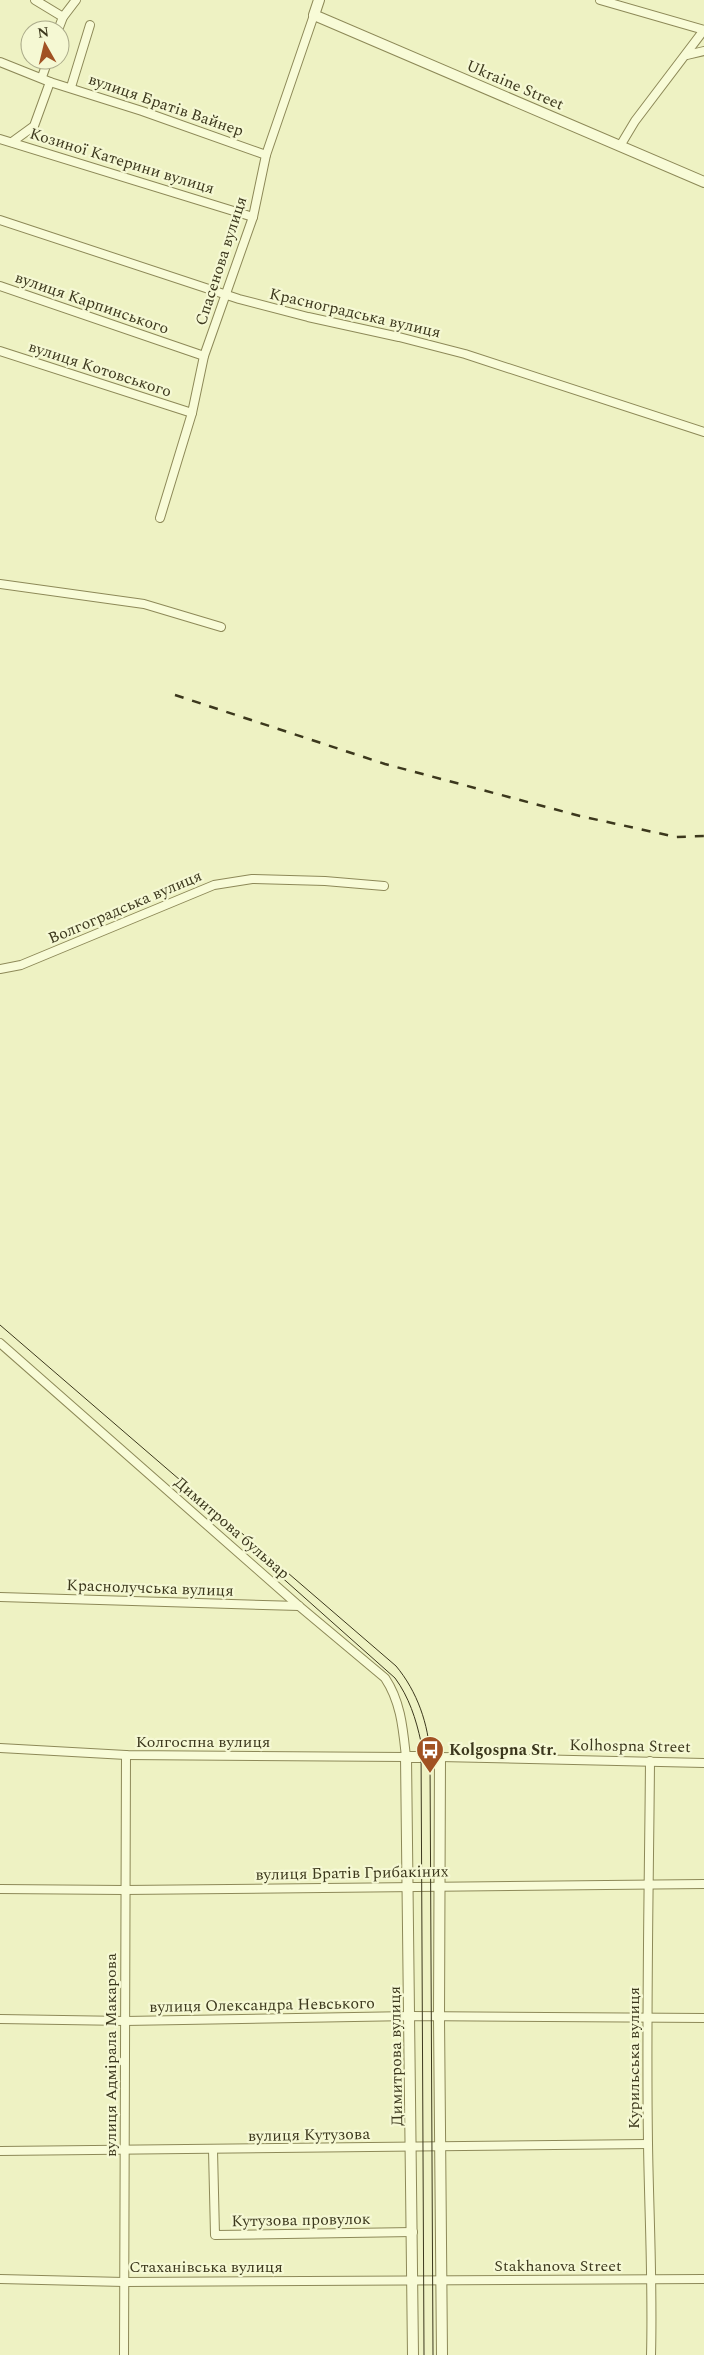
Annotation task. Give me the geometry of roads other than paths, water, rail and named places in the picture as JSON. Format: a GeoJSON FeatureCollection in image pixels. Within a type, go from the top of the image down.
{"type":"FeatureCollection","features":[{"type":"Feature","properties":{"kind":"street"},"geometry":{"type":"LineString","coordinates":[[35,0],[63,17]]}},
{"type":"Feature","properties":{"kind":"street"},"geometry":{"type":"LineString","coordinates":[[62,20],[76,0]]}},
{"type":"Feature","properties":{"kind":"street"},"geometry":{"type":"LineString","coordinates":[[314,15],[319,0]]}},
{"type":"Feature","properties":{"kind":"street"},"geometry":{"type":"LineString","coordinates":[[600,0],[704,30],[687,55],[635,121],[620,146]]}},
{"type":"Feature","properties":{"kind":"street","name":"Ukraine Street"},"geometry":{"type":"LineString","coordinates":[[314,15],[704,182]]}},
{"type":"Feature","properties":{"kind":"street","name":"Спасенова вулиця"},"geometry":{"type":"LineString","coordinates":[[160,518],[192,414],[204,356],[224,294],[253,217],[266,156],[314,15]]}},
{"type":"Feature","properties":{"kind":"street"},"geometry":{"type":"LineString","coordinates":[[71,87],[90,25]]}},
{"type":"Feature","properties":{"kind":"street"},"geometry":{"type":"LineString","coordinates":[[687,55],[704,50]]}},
{"type":"Feature","properties":{"kind":"street","name":"вулиця Братів Вайнер"},"geometry":{"type":"LineString","coordinates":[[0,62],[42,77],[50,82],[71,87],[253,149],[266,156]]}},
{"type":"Feature","properties":{"kind":"street"},"geometry":{"type":"LineString","coordinates":[[42,77],[44,70]]}},
{"type":"Feature","properties":{"kind":"street"},"geometry":{"type":"LineString","coordinates":[[12,142],[34,126],[50,82]]}},
{"type":"Feature","properties":{"kind":"street","name":"Козиної Катерини вулиця"},"geometry":{"type":"LineString","coordinates":[[0,139],[253,217]]}},
{"type":"Feature","properties":{"kind":"street","name":"Красноградська вулиця"},"geometry":{"type":"LineString","coordinates":[[0,220],[224,294],[308,317],[465,354],[704,432]]}},
{"type":"Feature","properties":{"kind":"street","name":"вулиця Карпинського"},"geometry":{"type":"LineString","coordinates":[[0,286],[204,356]]}},
{"type":"Feature","properties":{"kind":"street","name":"вулиця Котовського"},"geometry":{"type":"LineString","coordinates":[[0,351],[192,414]]}},
{"type":"Feature","properties":{"kind":"street"},"geometry":{"type":"LineString","coordinates":[[0,584],[144,604],[221,627]]}},
{"type":"Feature","properties":{"kind":"street","name":"Волгоградська вулиця"},"geometry":{"type":"LineString","coordinates":[[0,969],[21,965],[214,885],[252,879],[384,886]]}},
{"type":"Feature","properties":{"kind":"street","name":"Димитрова бульвар"},"geometry":{"type":"LineString","coordinates":[[0,1343],[299,1606],[385,1678],[394,1692],[400,1708],[406,1757]]}},
{"type":"Feature","properties":{"kind":"street","name":"Краснолучська вулиця"},"geometry":{"type":"LineString","coordinates":[[0,1597],[299,1606]]}},
{"type":"Feature","properties":{"kind":"street","name":"Колгоспна вулиця"},"geometry":{"type":"LineString","coordinates":[[0,1748],[126,1755],[406,1757]]}},
{"type":"Feature","properties":{"kind":"street","name":"вулиця Адмірала Макарова"},"geometry":{"type":"LineString","coordinates":[[124,2355],[126,2151],[124,1890],[126,1755]]}},
{"type":"Feature","properties":{"kind":"street","name":"Kolhospna Street"},"geometry":{"type":"LineString","coordinates":[[406,1757],[704,1763]]}},
{"type":"Feature","properties":{"kind":"street","name":"Димитрова вулиця"},"geometry":{"type":"LineString","coordinates":[[406,1757],[411,2016],[413,2355]]}},
{"type":"Feature","properties":{"kind":"street"},"geometry":{"type":"LineString","coordinates":[[440,1757],[439,2017],[442,2355]]}},
{"type":"Feature","properties":{"kind":"street","name":"Курильська вулиця"},"geometry":{"type":"LineString","coordinates":[[650,1761],[648,2144],[653,2279],[651,2355]]}},
{"type":"Feature","properties":{"kind":"street","name":"вулиця Братів Грибакіних"},"geometry":{"type":"LineString","coordinates":[[0,1889],[124,1890],[704,1884]]}},
{"type":"Feature","properties":{"kind":"street","name":"вулиця Олександра Невського"},"geometry":{"type":"LineString","coordinates":[[0,2019],[125,2021],[411,2016],[704,2018]]}},
{"type":"Feature","properties":{"kind":"street","name":"вулиця Кутузова"},"geometry":{"type":"LineString","coordinates":[[0,2151],[648,2144]]}},
{"type":"Feature","properties":{"kind":"street","name":"Кутузова провулок"},"geometry":{"type":"LineString","coordinates":[[213,2150],[215,2235],[412,2232]]}},
{"type":"Feature","properties":{"kind":"street","name":"Стаханівська вулиця"},"geometry":{"type":"LineString","coordinates":[[0,2279],[124,2282],[413,2280]]}},
{"type":"Feature","properties":{"kind":"street","name":"Stakhanova Street"},"geometry":{"type":"LineString","coordinates":[[413,2280],[704,2279]]}},
{"type":"Feature","properties":{"kind":"tram line"},"geometry":{"type":"LineString","coordinates":[[0,1325],[396,1666],[416,1697],[427,1733],[430,1757],[433,2355]]}},
{"type":"Feature","properties":{"kind":"tram line"},"geometry":{"type":"LineString","coordinates":[[278,1574],[395,1678],[411,1708],[421,1742],[424,2355]]}},
{"type":"Feature","properties":{"kind":"railway"},"geometry":{"type":"LineString","coordinates":[[175,695],[385,764],[580,816],[676,837],[704,836]]}},
{"type":"Feature","properties":{"kind":"place","name":"Kolgospna Str."},"geometry":{"type":"Point","coordinates":[430,1774]}}]}
